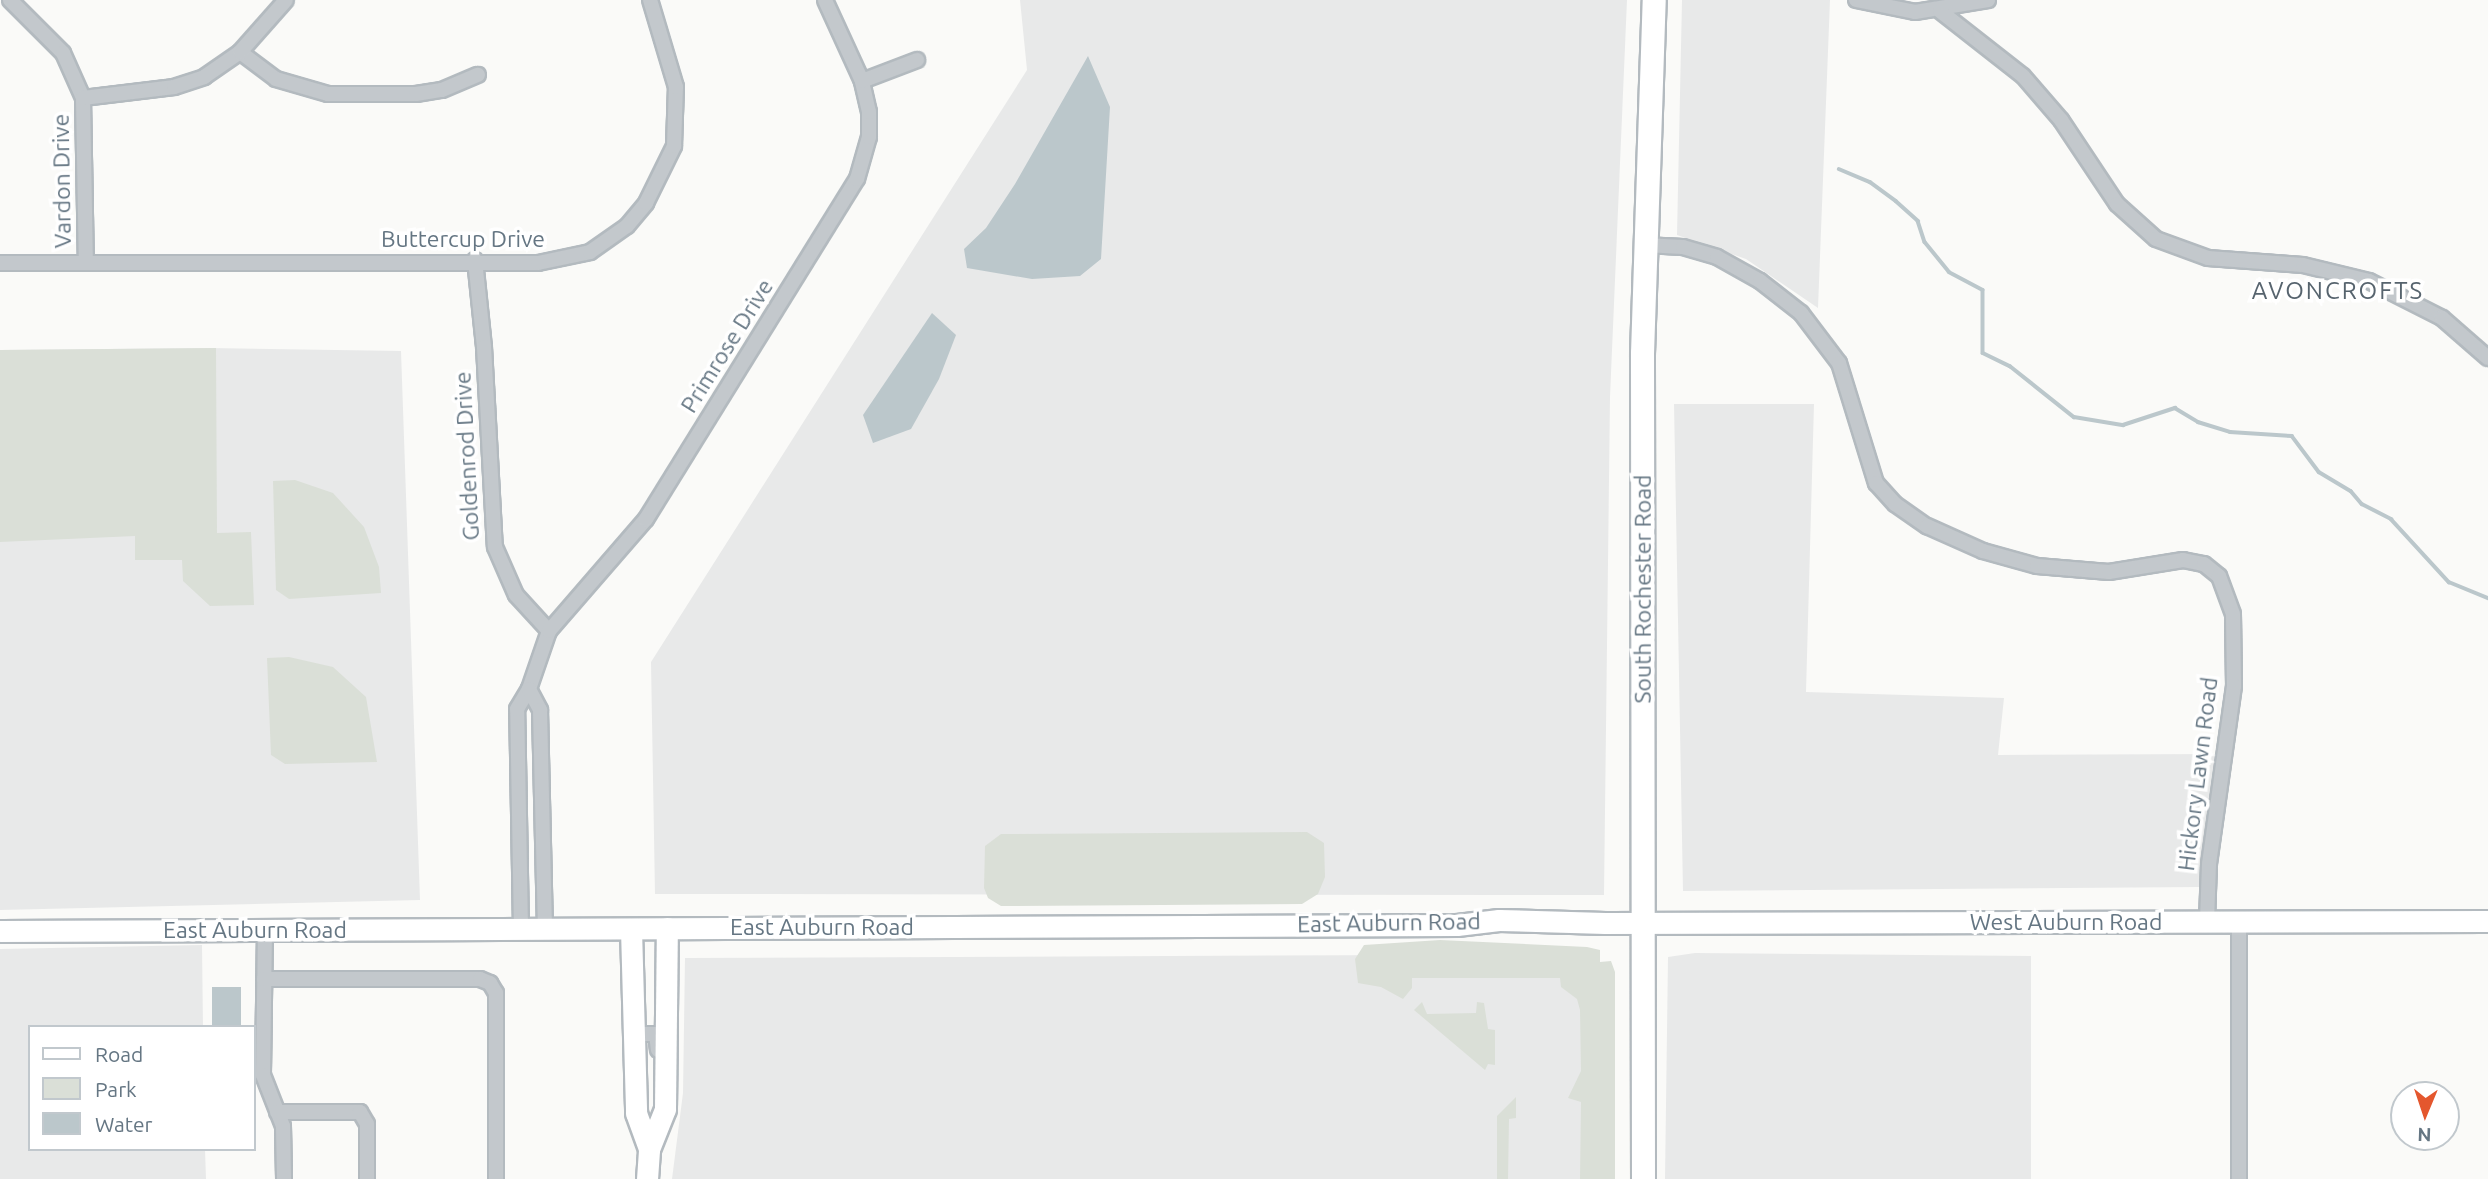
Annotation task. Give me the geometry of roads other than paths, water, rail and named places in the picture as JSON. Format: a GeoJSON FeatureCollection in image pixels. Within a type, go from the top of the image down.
{"type":"FeatureCollection","features":[{"type":"Feature","properties":{"kind":"main road","name":"South Rochester Road"},"geometry":{"type":"LineString","coordinates":[[1643,1179],[1644,245],[1654,0]]}},
{"type":"Feature","properties":{"kind":"main road","name":"East Auburn Road"},"geometry":{"type":"LineString","coordinates":[[0,931],[1465,925],[1499,920],[1643,923]]}},
{"type":"Feature","properties":{"kind":"main road","name":"West Auburn Road"},"geometry":{"type":"LineString","coordinates":[[1643,923],[2488,921]]}},
{"type":"Feature","properties":{"kind":"main road"},"geometry":{"type":"LineString","coordinates":[[647,1179],[649,1149],[665,1108],[667,928]]}},
{"type":"Feature","properties":{"kind":"main road"},"geometry":{"type":"LineString","coordinates":[[631,929],[636,1113],[649,1149]]}},
{"type":"Feature","properties":{"kind":"street","name":"Vardon Drive"},"geometry":{"type":"LineString","coordinates":[[10,0],[63,53],[83,98],[86,263]]}},
{"type":"Feature","properties":{"kind":"street"},"geometry":{"type":"LineString","coordinates":[[83,98],[190,82],[240,52],[286,0]]}},
{"type":"Feature","properties":{"kind":"street","name":"Buttercup Drive"},"geometry":{"type":"LineString","coordinates":[[0,263],[475,260],[538,263],[576,257],[616,236],[646,203],[670,158],[678,120],[676,87],[650,0]]}},
{"type":"Feature","properties":{"kind":"street","name":"Primrose Drive"},"geometry":{"type":"LineString","coordinates":[[520,929],[517,709],[529,689],[550,631],[576,595],[635,535],[849,194],[869,138],[862,81],[825,0]]}},
{"type":"Feature","properties":{"kind":"street"},"geometry":{"type":"LineString","coordinates":[[1856,0],[1940,11],[1988,0]]}},
{"type":"Feature","properties":{"kind":"street"},"geometry":{"type":"LineString","coordinates":[[1940,11],[2003,58],[2038,92],[2117,204],[2155,239],[2208,258],[2303,265],[2369,281],[2442,318],[2488,358]]}},
{"type":"Feature","properties":{"kind":"street"},"geometry":{"type":"LineString","coordinates":[[240,52],[276,79],[328,94],[416,94],[442,90],[478,75]]}},
{"type":"Feature","properties":{"kind":"street"},"geometry":{"type":"LineString","coordinates":[[862,81],[917,60]]}},
{"type":"Feature","properties":{"kind":"street","name":"Hickory Lawn Road"},"geometry":{"type":"LineString","coordinates":[[1644,245],[1683,247],[1717,257],[1801,313],[1839,363],[1876,483],[1895,504],[1927,526],[1983,551],[2037,566],[2109,572],[2183,560],[2204,564],[2219,576],[2233,614],[2234,686],[2209,864],[2207,921]]}},
{"type":"Feature","properties":{"kind":"street","name":"Goldenrod Drive"},"geometry":{"type":"LineString","coordinates":[[475,260],[484,347],[495,547],[516,595],[550,631]]}},
{"type":"Feature","properties":{"kind":"street"},"geometry":{"type":"LineString","coordinates":[[529,689],[540,710],[545,929]]}},
{"type":"Feature","properties":{"kind":"street"},"geometry":{"type":"LineString","coordinates":[[518,784],[542,783]]}},
{"type":"Feature","properties":{"kind":"street"},"geometry":{"type":"LineString","coordinates":[[2239,921],[2239,1179]]}},
{"type":"Feature","properties":{"kind":"street"},"geometry":{"type":"LineString","coordinates":[[265,930],[262,1075],[284,1135],[284,1179]]}},
{"type":"Feature","properties":{"kind":"street"},"geometry":{"type":"LineString","coordinates":[[264,979],[480,979],[490,983],[496,993],[496,1179]]}},
{"type":"Feature","properties":{"kind":"street"},"geometry":{"type":"LineString","coordinates":[[634,1034],[656,1034],[665,1074]]}},
{"type":"Feature","properties":{"kind":"street"},"geometry":{"type":"LineString","coordinates":[[277,1111],[360,1112],[367,1124],[367,1179]]}},
{"type":"Feature","properties":{"kind":"water"},"geometry":{"type":"Polygon","coordinates":[[[1088,56],[1110,107],[1101,259],[1080,276],[1032,279],[967,268],[964,249],[986,228],[1015,184],[1088,56]]]}},
{"type":"Feature","properties":{"kind":"water"},"geometry":{"type":"Polygon","coordinates":[[[932,313],[956,335],[939,379],[911,429],[873,443],[863,415],[932,313]]]}},
{"type":"Feature","properties":{"kind":"water"},"geometry":{"type":"Polygon","coordinates":[[[212,987],[241,987],[241,1025],[212,1025],[212,987]]]}},
{"type":"Feature","properties":{"kind":"waterway"},"geometry":{"type":"LineString","coordinates":[[1839,169],[1870,182],[1896,201],[1918,221],[1925,242],[1949,272],[1983,290],[1983,353],[2010,366],[2074,417],[2123,425],[2175,408],[2198,422],[2230,432],[2292,436],[2319,472],[2351,491],[2362,504],[2391,519],[2449,582],[2488,598]]}},
{"type":"Feature","properties":{"kind":"district","name":"AVONCROFTS"},"geometry":{"type":"Point","coordinates":[2338,291]}}]}
